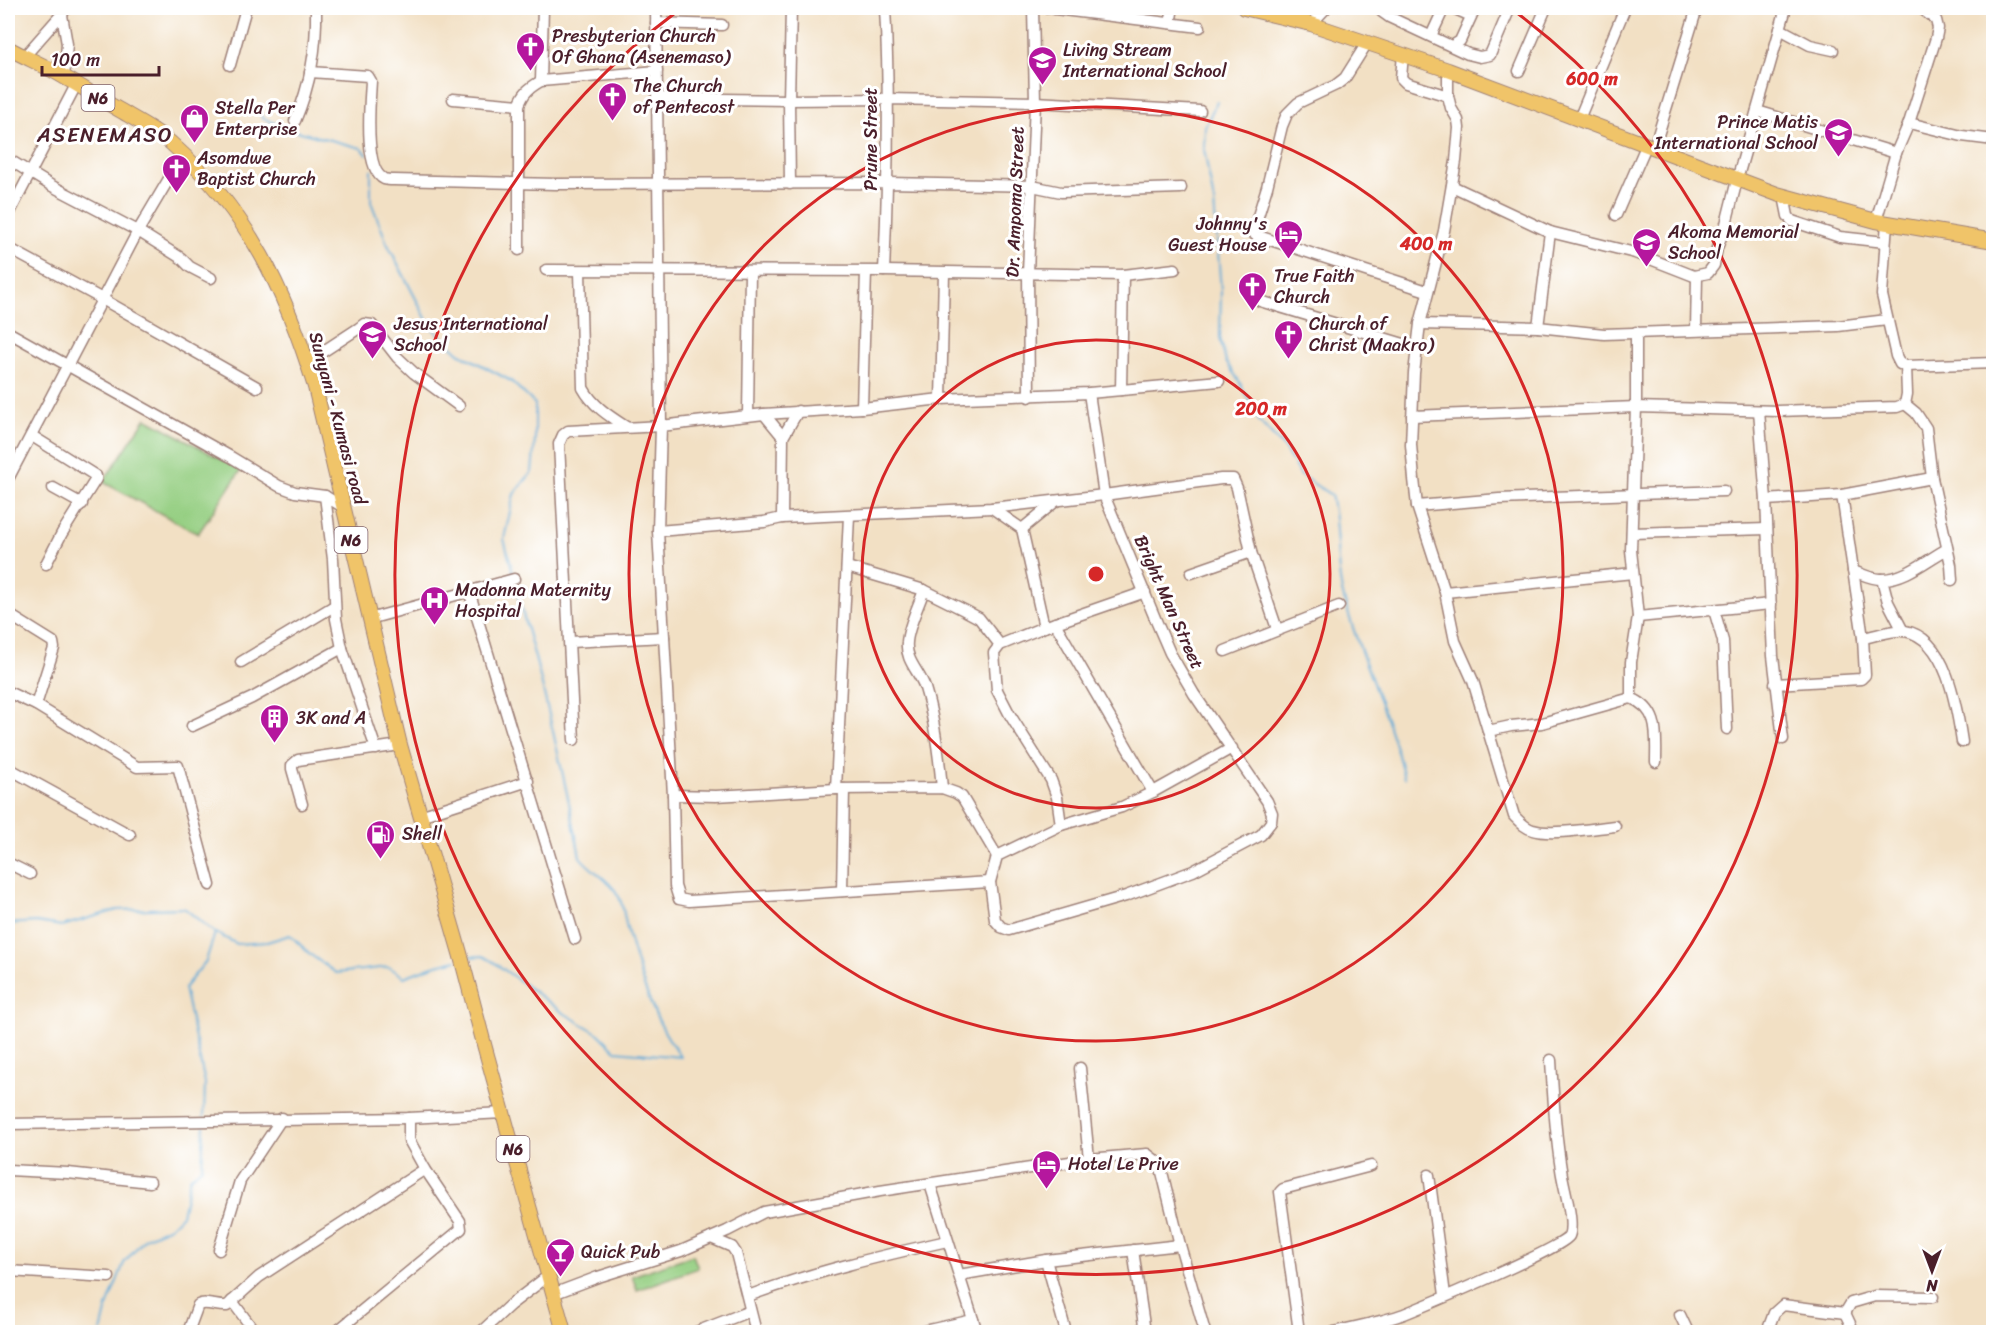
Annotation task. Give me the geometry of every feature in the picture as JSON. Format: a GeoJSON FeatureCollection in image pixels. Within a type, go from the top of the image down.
{"type":"FeatureCollection","features":[{"type":"Feature","properties":{"kind":"main road"},"geometry":{"type":"LineString","coordinates":[[1244,8],[1311,24],[1448,70],[1784,196],[1881,221],[1994,241]]}},
{"type":"Feature","properties":{"kind":"main road","name":"Sunyani - Kumasi road"},"geometry":{"type":"LineString","coordinates":[[8,48],[70,81],[160,134],[205,176],[253,238],[281,291],[307,362],[322,412],[400,745],[462,959],[503,1113]]}},
{"type":"Feature","properties":{"kind":"main road","name":"N6"},"geometry":{"type":"LineString","coordinates":[[503,1113],[564,1332]]}},
{"type":"Feature","properties":{"kind":"street"},"geometry":{"type":"LineString","coordinates":[[230,65],[246,8]]}},
{"type":"Feature","properties":{"kind":"street"},"geometry":{"type":"LineString","coordinates":[[295,121],[303,103],[310,72],[315,41],[316,8]]}},
{"type":"Feature","properties":{"kind":"street"},"geometry":{"type":"LineString","coordinates":[[542,81],[543,8]]}},
{"type":"Feature","properties":{"kind":"street"},"geometry":{"type":"LineString","coordinates":[[656,8],[661,426],[658,531],[673,795],[675,886],[679,899],[689,901],[990,882],[997,856],[962,797],[942,788],[840,789],[716,796],[673,795]]}},
{"type":"Feature","properties":{"kind":"street"},"geometry":{"type":"LineString","coordinates":[[790,184],[791,8]]}},
{"type":"Feature","properties":{"kind":"street","name":"Prune Street"},"geometry":{"type":"LineString","coordinates":[[884,271],[888,183],[888,54],[885,8]]}},
{"type":"Feature","properties":{"kind":"street","name":"Dr. Ampoma Street"},"geometry":{"type":"LineString","coordinates":[[1029,397],[1028,273],[1035,102],[1033,8]]}},
{"type":"Feature","properties":{"kind":"street"},"geometry":{"type":"LineString","coordinates":[[1047,8],[1200,27]]}},
{"type":"Feature","properties":{"kind":"street"},"geometry":{"type":"LineString","coordinates":[[1170,23],[1173,8]]}},
{"type":"Feature","properties":{"kind":"street"},"geometry":{"type":"LineString","coordinates":[[1311,24],[1326,8]]}},
{"type":"Feature","properties":{"kind":"street"},"geometry":{"type":"LineString","coordinates":[[1384,8],[1382,12],[1389,17],[1468,54],[1480,57],[1490,55],[1510,8]]}},
{"type":"Feature","properties":{"kind":"street"},"geometry":{"type":"LineString","coordinates":[[1431,36],[1444,8]]}},
{"type":"Feature","properties":{"kind":"street"},"geometry":{"type":"LineString","coordinates":[[1452,45],[1460,41],[1473,12],[1453,8]]}},
{"type":"Feature","properties":{"kind":"street"},"geometry":{"type":"LineString","coordinates":[[1519,70],[1545,8]]}},
{"type":"Feature","properties":{"kind":"street"},"geometry":{"type":"LineString","coordinates":[[1579,119],[1625,8]]}},
{"type":"Feature","properties":{"kind":"street"},"geometry":{"type":"LineString","coordinates":[[1616,216],[1650,147],[1697,8]]}},
{"type":"Feature","properties":{"kind":"street"},"geometry":{"type":"LineString","coordinates":[[1452,186],[1550,232],[1635,253],[1688,274],[1698,276],[1708,273],[1714,265],[1785,8]]}},
{"type":"Feature","properties":{"kind":"street"},"geometry":{"type":"LineString","coordinates":[[1921,8],[1933,16],[1938,28],[1909,123],[1896,153],[1881,221],[1886,242],[1882,295],[1887,321],[1897,360],[1906,366],[1994,363]]}},
{"type":"Feature","properties":{"kind":"street"},"geometry":{"type":"LineString","coordinates":[[24,57],[65,11]]}},
{"type":"Feature","properties":{"kind":"street"},"geometry":{"type":"LineString","coordinates":[[8,216],[70,81],[65,11]]}},
{"type":"Feature","properties":{"kind":"street"},"geometry":{"type":"LineString","coordinates":[[656,23],[722,26]]}},
{"type":"Feature","properties":{"kind":"street"},"geometry":{"type":"LineString","coordinates":[[1780,29],[1810,45],[1833,50]]}},
{"type":"Feature","properties":{"kind":"street"},"geometry":{"type":"LineString","coordinates":[[1367,43],[1345,78],[1336,85],[1298,103],[1287,114],[1254,229],[1256,235],[1427,291]]}},
{"type":"Feature","properties":{"kind":"street"},"geometry":{"type":"LineString","coordinates":[[1402,54],[1401,78],[1406,83],[1448,96]]}},
{"type":"Feature","properties":{"kind":"street"},"geometry":{"type":"LineString","coordinates":[[1448,70],[1448,96],[1459,128],[1444,231],[1420,324],[1414,373],[1411,445],[1417,506],[1445,592],[1455,641],[1473,681],[1514,816],[1534,831],[1615,826]]}},
{"type":"Feature","properties":{"kind":"street"},"geometry":{"type":"LineString","coordinates":[[519,250],[519,105],[523,94],[528,88],[542,81],[657,71]]}},
{"type":"Feature","properties":{"kind":"street"},"geometry":{"type":"LineString","coordinates":[[310,72],[368,76],[371,81],[369,139],[378,173],[384,178],[394,180],[658,185],[888,183],[1032,186],[1061,192],[1181,189]]}},
{"type":"Feature","properties":{"kind":"street"},"geometry":{"type":"LineString","coordinates":[[658,98],[1035,102],[1200,111]]}},
{"type":"Feature","properties":{"kind":"street"},"geometry":{"type":"LineString","coordinates":[[453,99],[519,105]]}},
{"type":"Feature","properties":{"kind":"street"},"geometry":{"type":"LineString","coordinates":[[1757,111],[1896,153]]}},
{"type":"Feature","properties":{"kind":"street"},"geometry":{"type":"LineString","coordinates":[[1909,123],[1962,136],[1994,140]]}},
{"type":"Feature","properties":{"kind":"street"},"geometry":{"type":"LineString","coordinates":[[8,479],[66,366],[104,300],[138,231],[183,155]]}},
{"type":"Feature","properties":{"kind":"street"},"geometry":{"type":"LineString","coordinates":[[8,159],[69,196],[138,231],[181,258],[190,267],[211,278]]}},
{"type":"Feature","properties":{"kind":"street"},"geometry":{"type":"LineString","coordinates":[[1784,196],[1788,216],[1792,221],[1840,237],[1886,242]]}},
{"type":"Feature","properties":{"kind":"street"},"geometry":{"type":"LineString","coordinates":[[1538,327],[1550,232]]}},
{"type":"Feature","properties":{"kind":"street"},"geometry":{"type":"LineString","coordinates":[[8,248],[257,387]]}},
{"type":"Feature","properties":{"kind":"street"},"geometry":{"type":"LineString","coordinates":[[546,270],[884,271],[1123,275],[1175,269]]}},
{"type":"Feature","properties":{"kind":"street"},"geometry":{"type":"LineString","coordinates":[[580,271],[583,388],[602,411],[627,427]]}},
{"type":"Feature","properties":{"kind":"street"},"geometry":{"type":"LineString","coordinates":[[748,415],[750,272]]}},
{"type":"Feature","properties":{"kind":"street"},"geometry":{"type":"LineString","coordinates":[[862,408],[866,272]]}},
{"type":"Feature","properties":{"kind":"street"},"geometry":{"type":"LineString","coordinates":[[941,399],[944,273]]}},
{"type":"Feature","properties":{"kind":"street"},"geometry":{"type":"LineString","coordinates":[[1121,390],[1123,275]]}},
{"type":"Feature","properties":{"kind":"street"},"geometry":{"type":"LineString","coordinates":[[1696,330],[1698,276]]}},
{"type":"Feature","properties":{"kind":"street"},"geometry":{"type":"LineString","coordinates":[[1260,301],[1417,348]]}},
{"type":"Feature","properties":{"kind":"street"},"geometry":{"type":"LineString","coordinates":[[1420,324],[1538,327],[1589,333],[1636,333],[1838,326],[1887,321]]}},
{"type":"Feature","properties":{"kind":"street"},"geometry":{"type":"LineString","coordinates":[[307,362],[364,324],[372,325],[397,357],[414,373],[459,406]]}},
{"type":"Feature","properties":{"kind":"street"},"geometry":{"type":"LineString","coordinates":[[8,332],[279,486],[295,492],[325,496],[343,507]]}},
{"type":"Feature","properties":{"kind":"street"},"geometry":{"type":"LineString","coordinates":[[1631,698],[1631,662],[1638,617],[1633,573],[1632,533],[1636,333]]}},
{"type":"Feature","properties":{"kind":"street"},"geometry":{"type":"LineString","coordinates":[[1412,416],[1636,407],[1759,411],[1897,407],[1905,404],[1907,400],[1906,366]]}},
{"type":"Feature","properties":{"kind":"street"},"geometry":{"type":"LineString","coordinates":[[574,740],[559,444],[563,435],[568,431],[661,426],[748,415],[862,408],[941,399],[1029,397],[1219,381]]}},
{"type":"Feature","properties":{"kind":"street","name":"Bright Man Street"},"geometry":{"type":"LineString","coordinates":[[990,882],[995,920],[1001,927],[1009,930],[1137,892],[1193,871],[1262,835],[1271,822],[1272,813],[1267,801],[1194,694],[1176,663],[1145,592],[1104,495],[1089,393]]}},
{"type":"Feature","properties":{"kind":"street"},"geometry":{"type":"LineString","coordinates":[[1905,404],[1916,412],[1926,428],[1932,478],[1952,565],[1952,580]]}},
{"type":"Feature","properties":{"kind":"street"},"geometry":{"type":"LineString","coordinates":[[782,518],[783,437],[798,411]]}},
{"type":"Feature","properties":{"kind":"street"},"geometry":{"type":"LineString","coordinates":[[1759,411],[1775,684],[1783,739]]}},
{"type":"Feature","properties":{"kind":"street"},"geometry":{"type":"LineString","coordinates":[[764,414],[783,437]]}},
{"type":"Feature","properties":{"kind":"street"},"geometry":{"type":"LineString","coordinates":[[32,436],[96,476],[46,564]]}},
{"type":"Feature","properties":{"kind":"street"},"geometry":{"type":"LineString","coordinates":[[1766,500],[1842,495],[1932,478]]}},
{"type":"Feature","properties":{"kind":"street"},"geometry":{"type":"LineString","coordinates":[[658,531],[764,522],[782,518],[992,508],[1233,479],[1251,552],[1277,629]]}},
{"type":"Feature","properties":{"kind":"street"},"geometry":{"type":"LineString","coordinates":[[53,488],[82,504]]}},
{"type":"Feature","properties":{"kind":"street"},"geometry":{"type":"LineString","coordinates":[[1417,506],[1499,499],[1724,492]]}},
{"type":"Feature","properties":{"kind":"street"},"geometry":{"type":"LineString","coordinates":[[1775,684],[1861,679],[1866,672],[1842,495]]}},
{"type":"Feature","properties":{"kind":"street"},"geometry":{"type":"LineString","coordinates":[[325,496],[333,559],[334,606],[342,648],[376,749]]}},
{"type":"Feature","properties":{"kind":"street"},"geometry":{"type":"LineString","coordinates":[[1022,529],[1056,501]]}},
{"type":"Feature","properties":{"kind":"street"},"geometry":{"type":"LineString","coordinates":[[992,508],[1022,529],[1044,627]]}},
{"type":"Feature","properties":{"kind":"street"},"geometry":{"type":"LineString","coordinates":[[842,891],[840,789],[849,516]]}},
{"type":"Feature","properties":{"kind":"street"},"geometry":{"type":"LineString","coordinates":[[1632,533],[1767,529]]}},
{"type":"Feature","properties":{"kind":"street"},"geometry":{"type":"LineString","coordinates":[[1853,570],[1882,579],[1899,576],[1947,549]]}},
{"type":"Feature","properties":{"kind":"street"},"geometry":{"type":"LineString","coordinates":[[1191,573],[1251,552]]}},
{"type":"Feature","properties":{"kind":"street"},"geometry":{"type":"LineString","coordinates":[[847,567],[924,590],[979,618],[1000,645]]}},
{"type":"Feature","properties":{"kind":"street"},"geometry":{"type":"LineString","coordinates":[[1445,592],[1633,573]]}},
{"type":"Feature","properties":{"kind":"street"},"geometry":{"type":"LineString","coordinates":[[369,619],[514,579]]}},
{"type":"Feature","properties":{"kind":"street"},"geometry":{"type":"LineString","coordinates":[[1882,579],[1888,602],[1903,631]]}},
{"type":"Feature","properties":{"kind":"street"},"geometry":{"type":"LineString","coordinates":[[924,590],[906,641],[907,653],[925,686],[938,746],[942,788]]}},
{"type":"Feature","properties":{"kind":"street"},"geometry":{"type":"LineString","coordinates":[[469,591],[575,939]]}},
{"type":"Feature","properties":{"kind":"street"},"geometry":{"type":"LineString","coordinates":[[1061,825],[1057,797],[1051,780],[997,690],[994,653],[1000,645],[1044,627],[1145,592]]}},
{"type":"Feature","properties":{"kind":"street"},"geometry":{"type":"LineString","coordinates":[[1638,617],[1771,604]]}},
{"type":"Feature","properties":{"kind":"street"},"geometry":{"type":"LineString","coordinates":[[241,662],[334,606]]}},
{"type":"Feature","properties":{"kind":"street"},"geometry":{"type":"LineString","coordinates":[[1224,651],[1338,606]]}},
{"type":"Feature","properties":{"kind":"street"},"geometry":{"type":"LineString","coordinates":[[1714,610],[1723,641],[1727,729]]}},
{"type":"Feature","properties":{"kind":"street"},"geometry":{"type":"LineString","coordinates":[[8,615],[53,642],[54,648],[36,705]]}},
{"type":"Feature","properties":{"kind":"street"},"geometry":{"type":"LineString","coordinates":[[1055,623],[1153,792]]}},
{"type":"Feature","properties":{"kind":"street"},"geometry":{"type":"LineString","coordinates":[[1863,638],[1903,631],[1923,640],[1947,673],[1956,700],[1962,742]]}},
{"type":"Feature","properties":{"kind":"street"},"geometry":{"type":"LineString","coordinates":[[570,642],[664,637]]}},
{"type":"Feature","properties":{"kind":"street"},"geometry":{"type":"LineString","coordinates":[[192,726],[252,698],[342,648]]}},
{"type":"Feature","properties":{"kind":"street"},"geometry":{"type":"LineString","coordinates":[[8,692],[36,705],[137,767],[178,766],[210,885]]}},
{"type":"Feature","properties":{"kind":"street"},"geometry":{"type":"LineString","coordinates":[[1488,731],[1542,723],[1631,698],[1642,703],[1651,712],[1656,730],[1656,762]]}},
{"type":"Feature","properties":{"kind":"street"},"geometry":{"type":"LineString","coordinates":[[302,804],[292,768],[295,762],[309,757],[400,745]]}},
{"type":"Feature","properties":{"kind":"street"},"geometry":{"type":"LineString","coordinates":[[997,856],[1061,825],[1122,807],[1232,748]]}},
{"type":"Feature","properties":{"kind":"street"},"geometry":{"type":"LineString","coordinates":[[8,768],[130,835]]}},
{"type":"Feature","properties":{"kind":"street"},"geometry":{"type":"LineString","coordinates":[[420,816],[528,781]]}},
{"type":"Feature","properties":{"kind":"street"},"geometry":{"type":"LineString","coordinates":[[8,863],[30,874]]}},
{"type":"Feature","properties":{"kind":"street"},"geometry":{"type":"LineString","coordinates":[[1334,1332],[1403,1314],[1542,1254],[1562,1244],[1569,1236],[1569,1218],[1555,1119],[1551,1060]]}},
{"type":"Feature","properties":{"kind":"street"},"geometry":{"type":"LineString","coordinates":[[1080,1068],[1089,1159]]}},
{"type":"Feature","properties":{"kind":"street"},"geometry":{"type":"LineString","coordinates":[[8,1124],[282,1118],[409,1118],[503,1113]]}},
{"type":"Feature","properties":{"kind":"street"},"geometry":{"type":"LineString","coordinates":[[219,1250],[240,1181],[282,1118]]}},
{"type":"Feature","properties":{"kind":"street"},"geometry":{"type":"LineString","coordinates":[[336,1332],[461,1228],[460,1221],[425,1169],[409,1140],[409,1118]]}},
{"type":"Feature","properties":{"kind":"street"},"geometry":{"type":"LineString","coordinates":[[554,1294],[598,1277],[681,1251],[764,1212],[880,1191],[1089,1159],[1147,1154],[1154,1157],[1160,1164],[1205,1332]]}},
{"type":"Feature","properties":{"kind":"street"},"geometry":{"type":"LineString","coordinates":[[1299,1332],[1280,1192],[1283,1188],[1371,1166]]}},
{"type":"Feature","properties":{"kind":"street"},"geometry":{"type":"LineString","coordinates":[[188,1332],[198,1305],[205,1303],[227,1306],[259,1277],[425,1169]]}},
{"type":"Feature","properties":{"kind":"street"},"geometry":{"type":"LineString","coordinates":[[8,1170],[68,1173],[150,1182]]}},
{"type":"Feature","properties":{"kind":"street"},"geometry":{"type":"LineString","coordinates":[[1429,1175],[1445,1295]]}},
{"type":"Feature","properties":{"kind":"street"},"geometry":{"type":"LineString","coordinates":[[930,1184],[977,1332]]}},
{"type":"Feature","properties":{"kind":"street"},"geometry":{"type":"LineString","coordinates":[[711,1238],[732,1246],[736,1253],[756,1332]]}},
{"type":"Feature","properties":{"kind":"street"},"geometry":{"type":"LineString","coordinates":[[747,1296],[800,1277],[947,1241]]}},
{"type":"Feature","properties":{"kind":"street"},"geometry":{"type":"LineString","coordinates":[[959,1275],[1046,1260],[1180,1245]]}},
{"type":"Feature","properties":{"kind":"street"},"geometry":{"type":"LineString","coordinates":[[1133,1250],[1145,1332]]}},
{"type":"Feature","properties":{"kind":"street"},"geometry":{"type":"LineString","coordinates":[[1046,1260],[1066,1332]]}},
{"type":"Feature","properties":{"kind":"street"},"geometry":{"type":"LineString","coordinates":[[8,1271],[109,1277]]}},
{"type":"Feature","properties":{"kind":"street"},"geometry":{"type":"LineString","coordinates":[[481,1332],[510,1305],[548,1276]]}},
{"type":"Feature","properties":{"kind":"street"},"geometry":{"type":"LineString","coordinates":[[1845,1312],[1851,1303],[1875,1296],[1933,1297]]}},
{"type":"Feature","properties":{"kind":"street"},"geometry":{"type":"LineString","coordinates":[[232,1301],[255,1332]]}},
{"type":"Feature","properties":{"kind":"street"},"geometry":{"type":"LineString","coordinates":[[1767,1332],[1774,1313],[1783,1305],[1845,1312]]}},
{"type":"Feature","properties":{"kind":"street"},"geometry":{"type":"LineString","coordinates":[[696,1332],[750,1311]]}},
{"type":"Feature","properties":{"kind":"street"},"geometry":{"type":"LineString","coordinates":[[1845,1312],[1854,1332]]}},
{"type":"Feature","properties":{"kind":"street"},"geometry":{"type":"LineString","coordinates":[[1680,1315],[1688,1332]]}},
{"type":"Feature","properties":{"kind":"street"},"geometry":{"type":"LineString","coordinates":[[920,1332],[974,1320]]}},
{"type":"Feature","properties":{"kind":"green space"},"geometry":{"type":"Polygon","coordinates":[[[146,418],[241,470],[198,534],[103,482],[146,418]]]}},
{"type":"Feature","properties":{"kind":"green space"},"geometry":{"type":"Polygon","coordinates":[[[693,1255],[698,1268],[637,1290],[632,1276],[693,1255]]]}},
{"type":"Feature","properties":{"kind":"waterway"},"geometry":{"type":"LineString","coordinates":[[1217,101],[1205,127],[1204,149],[1214,202],[1221,290],[1220,338],[1226,362],[1239,381],[1259,421],[1284,448],[1300,475],[1331,495],[1342,591],[1356,638],[1398,754],[1404,778]]}},
{"type":"Feature","properties":{"kind":"waterway"},"geometry":{"type":"LineString","coordinates":[[257,108],[263,118],[285,128],[361,148],[367,154]]}},
{"type":"Feature","properties":{"kind":"waterway"},"geometry":{"type":"LineString","coordinates":[[371,170],[371,202],[387,243],[430,326],[459,353],[511,381],[535,404],[532,472],[514,494],[504,539],[514,576]]}},
{"type":"Feature","properties":{"kind":"waterway"},"geometry":{"type":"LineString","coordinates":[[515,582],[538,668],[580,857],[616,891],[648,998],[671,1043],[681,1057]]}},
{"type":"Feature","properties":{"kind":"waterway"},"geometry":{"type":"LineString","coordinates":[[8,924],[36,922],[62,926],[117,910],[184,908],[215,933],[206,961],[184,988],[205,1083],[204,1117]]}},
{"type":"Feature","properties":{"kind":"waterway"},"geometry":{"type":"LineString","coordinates":[[216,933],[237,944],[267,942],[290,935],[311,955],[336,973],[389,967],[404,977],[457,960]]}},
{"type":"Feature","properties":{"kind":"waterway"},"geometry":{"type":"LineString","coordinates":[[466,957],[483,956],[495,963],[562,1012],[599,1034],[616,1051],[681,1057]]}},
{"type":"Feature","properties":{"kind":"waterway"},"geometry":{"type":"LineString","coordinates":[[101,1332],[107,1307],[124,1263],[145,1238],[170,1227],[182,1215],[190,1178],[202,1167],[204,1126]]}},
{"type":"Feature","properties":{"kind":"place","name":"Presbyterian Church Of Ghana (Asenemaso)"},"geometry":{"type":"Point","coordinates":[531,72]}},
{"type":"Feature","properties":{"kind":"place","name":"Living Stream International School"},"geometry":{"type":"Point","coordinates":[1042,86]}},
{"type":"Feature","properties":{"kind":"place","name":"The Church of Pentecost"},"geometry":{"type":"Point","coordinates":[612,122]}},
{"type":"Feature","properties":{"kind":"place","name":"Stella Per Enterprise"},"geometry":{"type":"Point","coordinates":[194,144]}},
{"type":"Feature","properties":{"kind":"place","name":"Prince Matis International School"},"geometry":{"type":"Point","coordinates":[1839,158]}},
{"type":"Feature","properties":{"kind":"place","name":"Asomdwe Baptist Church"},"geometry":{"type":"Point","coordinates":[176,194]}},
{"type":"Feature","properties":{"kind":"place","name":"Johnny's Guest House"},"geometry":{"type":"Point","coordinates":[1288,260]}},
{"type":"Feature","properties":{"kind":"place","name":"Akoma Memorial School"},"geometry":{"type":"Point","coordinates":[1647,268]}},
{"type":"Feature","properties":{"kind":"place","name":"True Faith Church"},"geometry":{"type":"Point","coordinates":[1253,312]}},
{"type":"Feature","properties":{"kind":"place","name":"Jesus International School"},"geometry":{"type":"Point","coordinates":[373,360]}},
{"type":"Feature","properties":{"kind":"place","name":"Church of Christ (Maakro)"},"geometry":{"type":"Point","coordinates":[1288,360]}},
{"type":"Feature","properties":{"kind":"place","name":"Madonna Maternity Hospital"},"geometry":{"type":"Point","coordinates":[434,626]}},
{"type":"Feature","properties":{"kind":"place","name":"3K and A"},"geometry":{"type":"Point","coordinates":[275,744]}},
{"type":"Feature","properties":{"kind":"place","name":"Shell"},"geometry":{"type":"Point","coordinates":[381,860]}},
{"type":"Feature","properties":{"kind":"place","name":"Hotel Le Prive"},"geometry":{"type":"Point","coordinates":[1047,1190]}},
{"type":"Feature","properties":{"kind":"place","name":"Quick Pub"},"geometry":{"type":"Point","coordinates":[560,1278]}},
{"type":"Feature","properties":{"kind":"district","name":"ASENEMASO"},"geometry":{"type":"Point","coordinates":[105,135]}}]}
